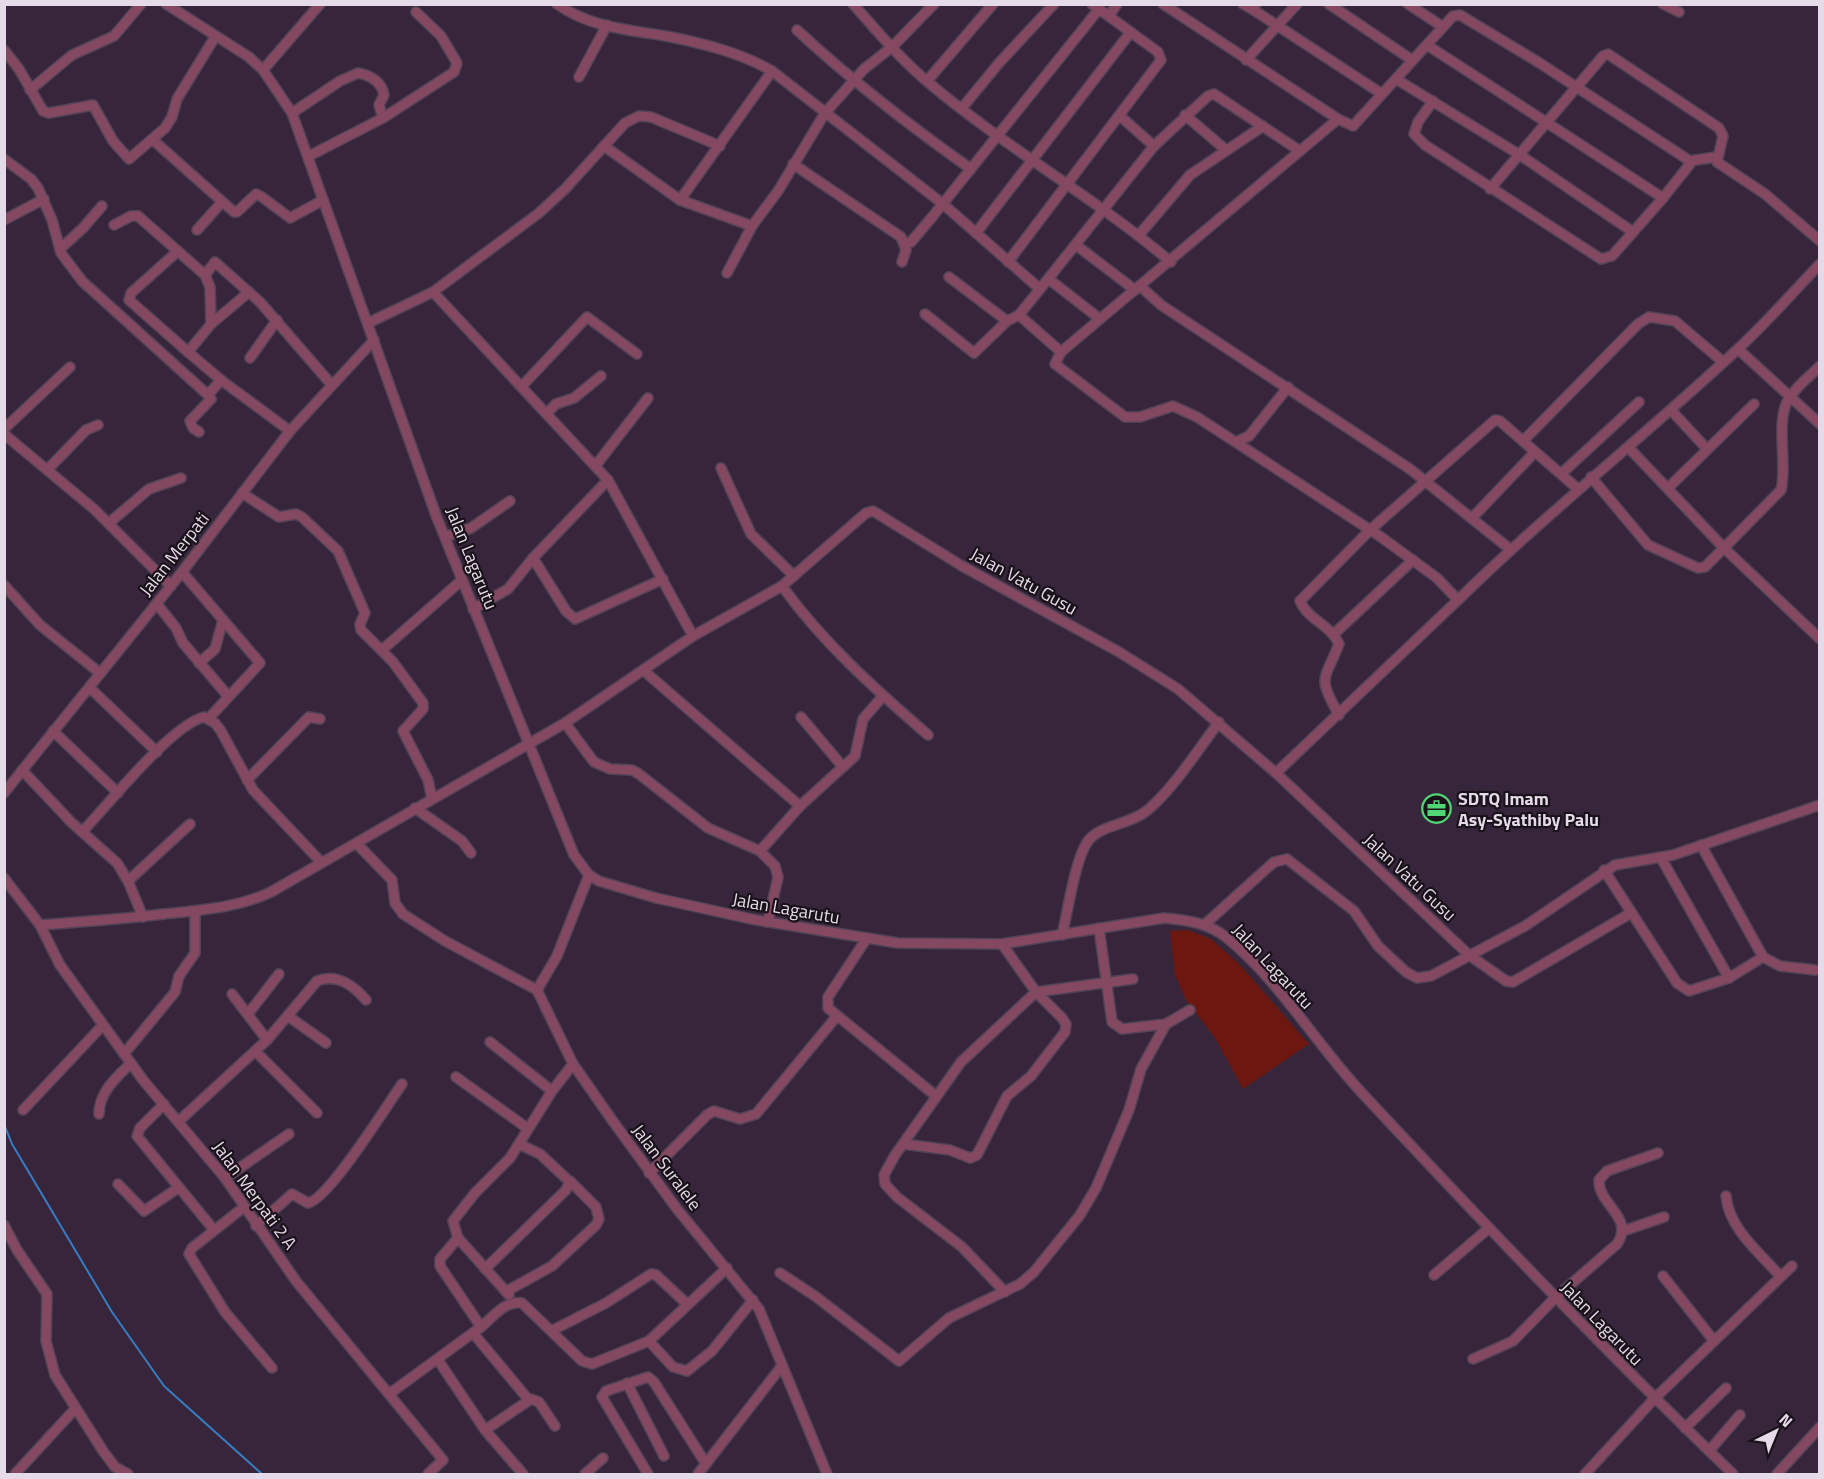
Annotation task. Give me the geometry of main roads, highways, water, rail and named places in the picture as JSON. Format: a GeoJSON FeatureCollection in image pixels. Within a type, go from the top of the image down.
{"type":"FeatureCollection","features":[{"type":"Feature","properties":{"kind":"waterway"},"geometry":{"type":"LineString","coordinates":[[4,1124],[12,1144],[112,1312],[164,1386],[262,1474]]}},
{"type":"Feature","properties":{"kind":"place","name":"SDTQ Imam Asy-Syathiby Palu"},"geometry":{"type":"Point","coordinates":[1437,808]}}]}
